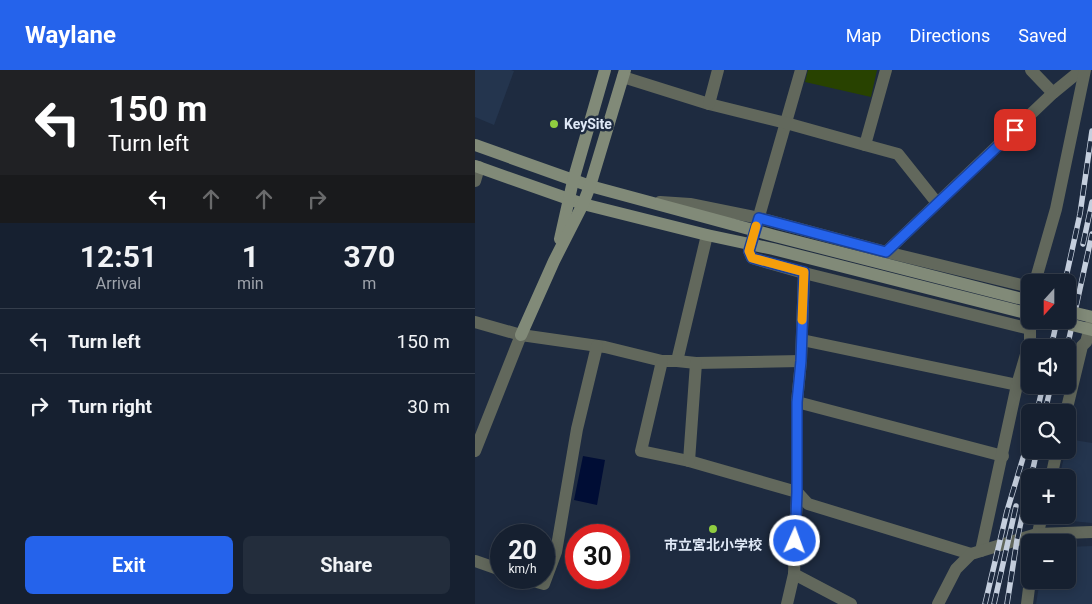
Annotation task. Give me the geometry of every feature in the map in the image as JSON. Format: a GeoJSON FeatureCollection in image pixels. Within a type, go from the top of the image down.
{"type":"FeatureCollection","features":[{"type":"Feature","properties":{"kind":"street"},"geometry":{"type":"LineString","coordinates":[[554,261],[573,181],[605,70]]}},
{"type":"Feature","properties":{"kind":"street"},"geometry":{"type":"LineString","coordinates":[[709,104],[719,70]]}},
{"type":"Feature","properties":{"kind":"street"},"geometry":{"type":"LineString","coordinates":[[801,70],[750,245],[749,251],[752,258],[804,272],[1021,322]]}},
{"type":"Feature","properties":{"kind":"street"},"geometry":{"type":"LineString","coordinates":[[865,146],[885,70]]}},
{"type":"Feature","properties":{"kind":"street"},"geometry":{"type":"LineString","coordinates":[[1031,70],[1053,93]]}},
{"type":"Feature","properties":{"kind":"street"},"geometry":{"type":"LineString","coordinates":[[886,252],[1053,93],[1081,70]]}},
{"type":"Feature","properties":{"kind":"street"},"geometry":{"type":"LineString","coordinates":[[1037,274],[1056,209],[1085,70]]}},
{"type":"Feature","properties":{"kind":"street"},"geometry":{"type":"LineString","coordinates":[[475,451],[479,428],[554,261],[583,204],[624,74],[709,104],[898,154],[937,203]]}},
{"type":"Feature","properties":{"kind":"street"},"geometry":{"type":"LineString","coordinates":[[475,144],[573,181],[651,202],[886,252],[1021,286]]}},
{"type":"Feature","properties":{"kind":"street"},"geometry":{"type":"LineString","coordinates":[[475,181],[477,166],[583,204],[707,235],[773,249],[1021,312]]}},
{"type":"Feature","properties":{"kind":"street"},"geometry":{"type":"LineString","coordinates":[[757,224],[775,236],[1021,299]]}},
{"type":"Feature","properties":{"kind":"street"},"geometry":{"type":"LineString","coordinates":[[677,361],[707,235]]}},
{"type":"Feature","properties":{"kind":"street"},"geometry":{"type":"LineString","coordinates":[[787,604],[794,574],[797,492],[797,402],[801,361],[804,272]]}},
{"type":"Feature","properties":{"kind":"street"},"geometry":{"type":"LineString","coordinates":[[1076,313],[1092,317]]}},
{"type":"Feature","properties":{"kind":"street"},"geometry":{"type":"LineString","coordinates":[[475,322],[521,335],[597,346],[662,361],[696,363],[801,361]]}},
{"type":"Feature","properties":{"kind":"street"},"geometry":{"type":"LineString","coordinates":[[1068,404],[1082,346],[1089,343],[1092,322]]}},
{"type":"Feature","properties":{"kind":"street"},"geometry":{"type":"LineString","coordinates":[[1076,326],[1092,330]]}},
{"type":"Feature","properties":{"kind":"street"},"geometry":{"type":"LineString","coordinates":[[976,553],[1003,456],[1017,385],[1030,341],[1030,329]]}},
{"type":"Feature","properties":{"kind":"street"},"geometry":{"type":"LineString","coordinates":[[802,340],[1017,385]]}},
{"type":"Feature","properties":{"kind":"street"},"geometry":{"type":"LineString","coordinates":[[555,554],[577,429],[597,346]]}},
{"type":"Feature","properties":{"kind":"street"},"geometry":{"type":"LineString","coordinates":[[662,361],[641,451],[689,461],[797,492],[808,504],[976,553]]}},
{"type":"Feature","properties":{"kind":"street"},"geometry":{"type":"LineString","coordinates":[[689,461],[696,363]]}},
{"type":"Feature","properties":{"kind":"street"},"geometry":{"type":"LineString","coordinates":[[797,402],[1003,456]]}},
{"type":"Feature","properties":{"kind":"street"},"geometry":{"type":"LineString","coordinates":[[1074,534],[1092,532]]}},
{"type":"Feature","properties":{"kind":"street"},"geometry":{"type":"LineString","coordinates":[[938,604],[956,569],[976,553],[1021,542]]}},
{"type":"Feature","properties":{"kind":"street"},"geometry":{"type":"LineString","coordinates":[[475,561],[490,566]]}},
{"type":"Feature","properties":{"kind":"street"},"geometry":{"type":"LineString","coordinates":[[794,574],[851,604]]}},
{"type":"Feature","properties":{"kind":"street"},"geometry":{"type":"LineString","coordinates":[[1027,604],[1029,589]]}},
{"type":"Feature","properties":{"kind":"shaded area"},"geometry":{"type":"Polygon","coordinates":[[[475,70],[514,71],[494,125],[475,117],[475,70]]]}},
{"type":"Feature","properties":{"kind":"shaded area"},"geometry":{"type":"Polygon","coordinates":[[[1076,440],[1092,443],[1092,523],[1076,521],[1076,469],[1061,469],[1064,459],[1076,459],[1076,440]]]}},
{"type":"Feature","properties":{"kind":"shaded area"},"geometry":{"type":"Polygon","coordinates":[[[1092,546],[1092,604],[1036,604],[1038,589],[1076,589],[1076,547],[1092,546]]]}},
{"type":"Feature","properties":{"kind":"green space"},"geometry":{"type":"Polygon","coordinates":[[[808,70],[877,70],[871,97],[805,82],[808,70]]]}},
{"type":"Feature","properties":{"kind":"water"},"geometry":{"type":"Polygon","coordinates":[[[583,456],[605,460],[597,505],[574,500],[583,456]]]}},
{"type":"Feature","properties":{"kind":"railway"},"geometry":{"type":"LineString","coordinates":[[1067,274],[1080,214],[1092,131]]}},
{"type":"Feature","properties":{"kind":"railway"},"geometry":{"type":"LineString","coordinates":[[1083,244],[1092,202]]}},
{"type":"Feature","properties":{"kind":"railway"},"geometry":{"type":"LineString","coordinates":[[1069,339],[1092,234]]}},
{"type":"Feature","properties":{"kind":"railway"},"geometry":{"type":"LineString","coordinates":[[1053,339],[1055,329]]}},
{"type":"Feature","properties":{"kind":"railway"},"geometry":{"type":"LineString","coordinates":[[1039,404],[1041,394]]}},
{"type":"Feature","properties":{"kind":"railway"},"geometry":{"type":"LineString","coordinates":[[1047,404],[1049,394]]}},
{"type":"Feature","properties":{"kind":"railway"},"geometry":{"type":"LineString","coordinates":[[985,604],[1007,511],[1023,459]]}},
{"type":"Feature","properties":{"kind":"railway"},"geometry":{"type":"LineString","coordinates":[[1033,469],[1035,459]]}},
{"type":"Feature","properties":{"kind":"railway"},"geometry":{"type":"LineString","coordinates":[[994,604],[1016,506]]}},
{"type":"Feature","properties":{"kind":"railway"},"geometry":{"type":"LineString","coordinates":[[1007,604],[1021,522]]}},
{"type":"Feature","properties":{"kind":"slow traffic"},"geometry":{"type":"LineString","coordinates":[[756,226],[749,251],[752,258],[804,272],[802,320]]}},
{"type":"Feature","properties":{"kind":"place","name":"KeySite"},"geometry":{"type":"Point","coordinates":[554,124]}},
{"type":"Feature","properties":{"kind":"place","name":"市立宮北小学校"},"geometry":{"type":"Point","coordinates":[713,529]}},
{"type":"Feature","properties":{"kind":"route"},"geometry":{"type":"LineString","coordinates":[[795,541],[797,402],[801,361],[804,272],[752,258],[749,251],[759,218],[886,252],[1015,130]]}}]}
